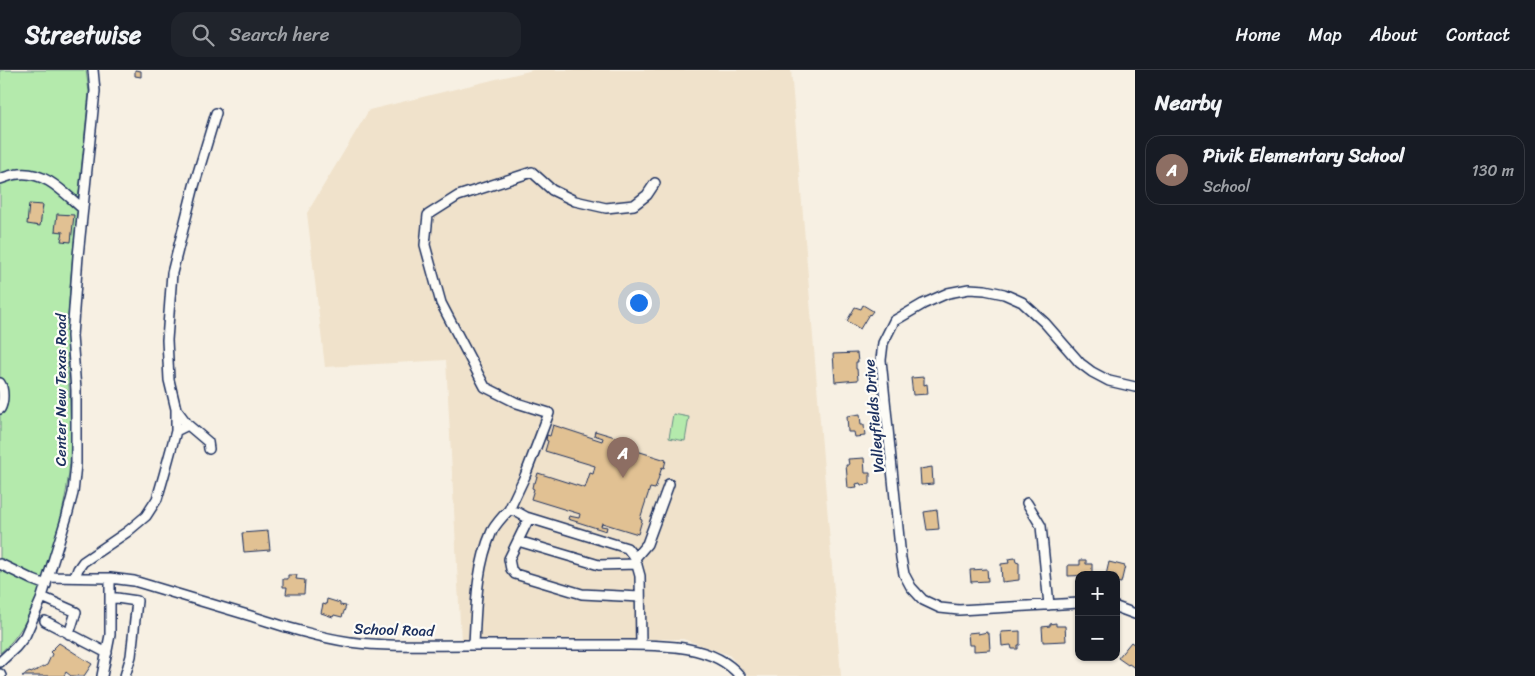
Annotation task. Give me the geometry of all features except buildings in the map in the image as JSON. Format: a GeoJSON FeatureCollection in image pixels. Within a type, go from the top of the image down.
{"type":"FeatureCollection","features":[{"type":"Feature","properties":{"kind":"street","name":"Center New Texas Road"},"geometry":{"type":"LineString","coordinates":[[0,662],[25,636],[42,596],[68,516],[73,493],[76,464],[76,390],[72,336],[95,91],[93,70]]}},
{"type":"Feature","properties":{"kind":"street"},"geometry":{"type":"LineString","coordinates":[[75,578],[83,562],[127,532],[146,516],[157,499],[176,431],[176,409],[169,380],[167,349],[172,273],[194,186],[216,113]]}},
{"type":"Feature","properties":{"kind":"street"},"geometry":{"type":"LineString","coordinates":[[474,645],[476,589],[483,559],[493,530],[509,510],[525,476],[549,413],[517,403],[485,387],[441,303],[426,245],[428,215],[458,196],[532,172],[552,190],[575,201],[606,208],[634,206],[647,196],[655,184]]}},
{"type":"Feature","properties":{"kind":"street"},"geometry":{"type":"LineString","coordinates":[[0,178],[21,174],[42,177],[57,186],[83,209]]}},
{"type":"Feature","properties":{"kind":"street","name":"Valleyfields Drive"},"geometry":{"type":"LineString","coordinates":[[1075,603],[959,610],[940,608],[923,600],[911,587],[904,574],[900,548],[881,360],[883,343],[894,321],[923,304],[948,293],[968,289],[985,290],[1004,294],[1022,302],[1045,323],[1080,363],[1092,372],[1109,381],[1135,387]]}},
{"type":"Feature","properties":{"kind":"street"},"geometry":{"type":"LineString","coordinates":[[0,382],[2,406],[0,409]]}},
{"type":"Feature","properties":{"kind":"street"},"geometry":{"type":"LineString","coordinates":[[176,409],[188,425],[208,442],[209,449]]}},
{"type":"Feature","properties":{"kind":"street"},"geometry":{"type":"LineString","coordinates":[[176,431],[188,425]]}},
{"type":"Feature","properties":{"kind":"street"},"geometry":{"type":"LineString","coordinates":[[518,541],[599,565],[636,561],[648,544],[669,484]]}},
{"type":"Feature","properties":{"kind":"street"},"geometry":{"type":"LineString","coordinates":[[1027,503],[1041,526],[1049,605]]}},
{"type":"Feature","properties":{"kind":"street"},"geometry":{"type":"LineString","coordinates":[[509,510],[626,548],[636,561],[640,576],[641,645]]}},
{"type":"Feature","properties":{"kind":"street"},"geometry":{"type":"LineString","coordinates":[[529,518],[509,559],[511,569],[515,574],[582,594],[640,597]]}},
{"type":"Feature","properties":{"kind":"street"},"geometry":{"type":"LineString","coordinates":[[0,564],[32,580],[47,581]]}},
{"type":"Feature","properties":{"kind":"street","name":"School Road"},"geometry":{"type":"LineString","coordinates":[[47,581],[75,578],[110,578],[134,581],[306,633],[349,642],[390,646],[666,645],[706,654],[723,662],[740,676]]}},
{"type":"Feature","properties":{"kind":"street"},"geometry":{"type":"LineString","coordinates":[[102,676],[110,635],[110,578]]}},
{"type":"Feature","properties":{"kind":"street"},"geometry":{"type":"LineString","coordinates":[[42,596],[76,612],[69,634]]}},
{"type":"Feature","properties":{"kind":"street"},"geometry":{"type":"LineString","coordinates":[[110,597],[137,601],[131,656],[125,676]]}},
{"type":"Feature","properties":{"kind":"street"},"geometry":{"type":"LineString","coordinates":[[1120,608],[1135,614]]}},
{"type":"Feature","properties":{"kind":"street"},"geometry":{"type":"LineString","coordinates":[[45,621],[107,653]]}},
{"type":"Feature","properties":{"kind":"shaded area"},"geometry":{"type":"Polygon","coordinates":[[[533,70],[791,70],[841,676],[748,676],[729,655],[683,639],[461,641],[446,360],[325,367],[307,213],[369,110],[533,70]]]}},
{"type":"Feature","properties":{"kind":"green space"},"geometry":{"type":"Polygon","coordinates":[[[0,70],[86,70],[89,92],[67,332],[71,443],[67,489],[54,544],[38,594],[23,626],[0,653],[0,70]]]}},
{"type":"Feature","properties":{"kind":"green space"},"geometry":{"type":"Polygon","coordinates":[[[673,414],[689,417],[685,441],[669,438],[673,414]]]}},
{"type":"Feature","properties":{"kind":"place","name":"Pivik Elementary School"},"geometry":{"type":"Point","coordinates":[623,478]}}]}
